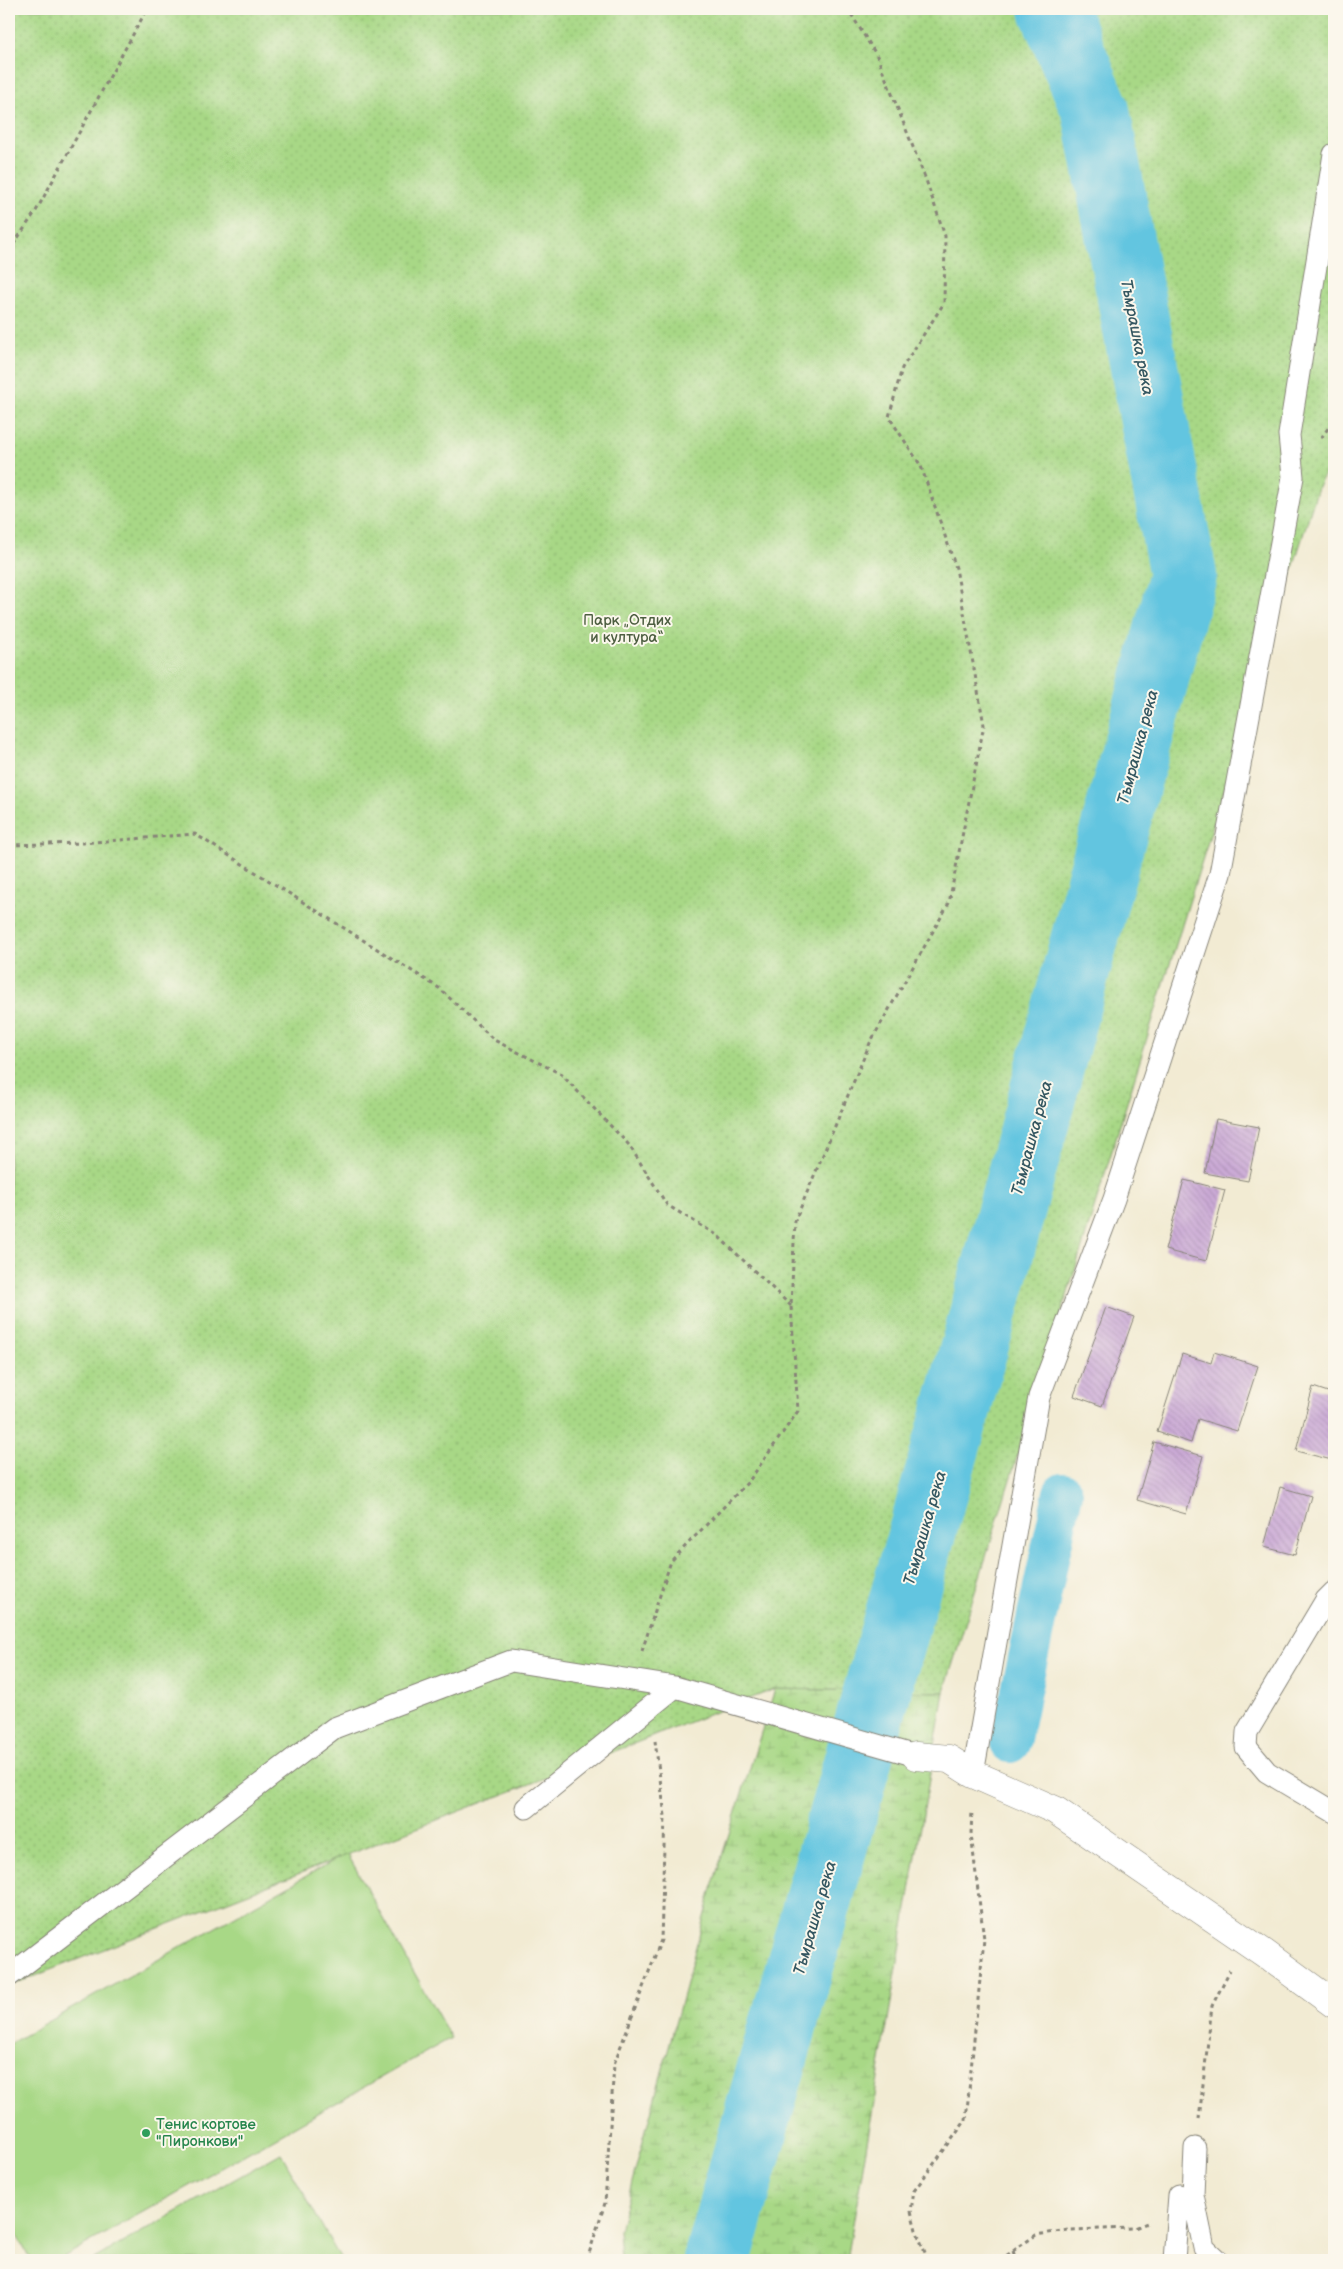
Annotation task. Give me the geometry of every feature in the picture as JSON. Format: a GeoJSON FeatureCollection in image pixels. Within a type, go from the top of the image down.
{"type":"FeatureCollection","features":[{"type":"Feature","properties":{"kind":"street"},"geometry":{"type":"LineString","coordinates":[[916,1756],[949,1759],[973,1774],[1055,1810],[1334,2004]]}},
{"type":"Feature","properties":{"kind":"lane"},"geometry":{"type":"LineString","coordinates":[[973,1774],[1040,1396],[1114,1199],[1220,874],[1293,477],[1289,435],[1334,154]]}},
{"type":"Feature","properties":{"kind":"lane"},"geometry":{"type":"LineString","coordinates":[[1334,1592],[1326,1600],[1247,1732],[1246,1747],[1267,1772],[1334,1812]]}},
{"type":"Feature","properties":{"kind":"lane"},"geometry":{"type":"LineString","coordinates":[[9,1976],[334,1728],[511,1661],[675,1687],[916,1756]]}},
{"type":"Feature","properties":{"kind":"lane"},"geometry":{"type":"LineString","coordinates":[[526,1808],[675,1687]]}},
{"type":"Feature","properties":{"kind":"lane"},"geometry":{"type":"LineString","coordinates":[[1195,2148],[1193,2194],[1204,2248],[1217,2260]]}},
{"type":"Feature","properties":{"kind":"lane"},"geometry":{"type":"LineString","coordinates":[[1174,2260],[1179,2195]]}},
{"type":"Feature","properties":{"kind":"path"},"geometry":{"type":"LineString","coordinates":[[9,251],[36,211],[147,9]]}},
{"type":"Feature","properties":{"kind":"path"},"geometry":{"type":"LineString","coordinates":[[632,1680],[671,1561],[749,1481],[798,1411],[791,1306],[796,1221],[870,1043],[949,903],[984,724],[956,568],[921,466],[889,417],[902,368],[944,303],[945,236],[926,180],[877,56],[848,9]]}},
{"type":"Feature","properties":{"kind":"path"},"geometry":{"type":"LineString","coordinates":[[9,845],[82,843],[195,834],[439,988],[494,1040],[561,1074],[629,1146],[667,1205],[717,1235],[791,1306]]}},
{"type":"Feature","properties":{"kind":"path"},"geometry":{"type":"LineString","coordinates":[[587,2260],[605,2203],[614,2064],[660,1940],[665,1816],[652,1719],[647,1709]]}},
{"type":"Feature","properties":{"kind":"path"},"geometry":{"type":"LineString","coordinates":[[928,2260],[916,2230],[911,2211],[914,2191],[966,2120],[984,1939],[971,1834],[973,1774]]}},
{"type":"Feature","properties":{"kind":"path"},"geometry":{"type":"LineString","coordinates":[[1195,2148],[1212,2006],[1230,1969],[1264,1954]]}},
{"type":"Feature","properties":{"kind":"path"},"geometry":{"type":"LineString","coordinates":[[1000,2260],[1036,2235],[1068,2230],[1135,2228],[1171,2210],[1179,2195]]}},
{"type":"Feature","properties":{"kind":"path"},"geometry":{"type":"LineString","coordinates":[[1013,2251],[1016,2260]]}},
{"type":"Feature","properties":{"kind":"green space","name":"Парк „Отдих и култура“"},"geometry":{"type":"Polygon","coordinates":[[[9,9],[1334,9],[1334,459],[1319,484],[944,1692],[775,1689],[9,1986],[9,9]]]}},
{"type":"Feature","properties":{"kind":"green space"},"geometry":{"type":"Polygon","coordinates":[[[775,1689],[944,1692],[847,2260],[621,2260],[619,2230],[713,1884],[775,1689]]]}},
{"type":"Feature","properties":{"kind":"green space","name":"Тенис кортове \"Пиронкови\""},"geometry":{"type":"Polygon","coordinates":[[[347,1853],[451,2038],[58,2260],[31,2260],[9,2222],[9,2044],[347,1853]]]}},
{"type":"Feature","properties":{"kind":"green space"},"geometry":{"type":"Polygon","coordinates":[[[281,2153],[341,2260],[92,2260],[281,2153]]]}},
{"type":"Feature","properties":{"kind":"building"},"geometry":{"type":"Polygon","coordinates":[[[1216,1119],[1259,1127],[1248,1181],[1205,1173],[1216,1119]]]}},
{"type":"Feature","properties":{"kind":"building"},"geometry":{"type":"Polygon","coordinates":[[[1184,1180],[1225,1190],[1206,1261],[1165,1250],[1184,1180]]]}},
{"type":"Feature","properties":{"kind":"building"},"geometry":{"type":"Polygon","coordinates":[[[1106,1307],[1134,1317],[1102,1406],[1074,1396],[1106,1307]]]}},
{"type":"Feature","properties":{"kind":"building"},"geometry":{"type":"Polygon","coordinates":[[[1214,1352],[1258,1366],[1237,1431],[1198,1419],[1191,1443],[1157,1432],[1182,1354],[1211,1363],[1214,1352]]]}},
{"type":"Feature","properties":{"kind":"building"},"geometry":{"type":"Polygon","coordinates":[[[1313,1387],[1334,1394],[1334,1454],[1332,1460],[1296,1451],[1313,1387]]]}},
{"type":"Feature","properties":{"kind":"building"},"geometry":{"type":"Polygon","coordinates":[[[1154,1442],[1203,1456],[1186,1514],[1137,1500],[1154,1442]]]}},
{"type":"Feature","properties":{"kind":"building"},"geometry":{"type":"Polygon","coordinates":[[[1280,1487],[1311,1496],[1295,1555],[1264,1547],[1280,1487]]]}},
{"type":"Feature","properties":{"kind":"waterway","name":"Тъмрашка река"},"geometry":{"type":"LineString","coordinates":[[717,2260],[976,1341],[1183,575],[1096,111],[1053,9]]}},
{"type":"Feature","properties":{"kind":"waterway"},"geometry":{"type":"LineString","coordinates":[[1010,1743],[1063,1493]]}},
{"type":"Feature","properties":{"kind":"place","name":"Тенис кортове \"Пиронкови\""},"geometry":{"type":"Point","coordinates":[146,2133]}}]}
